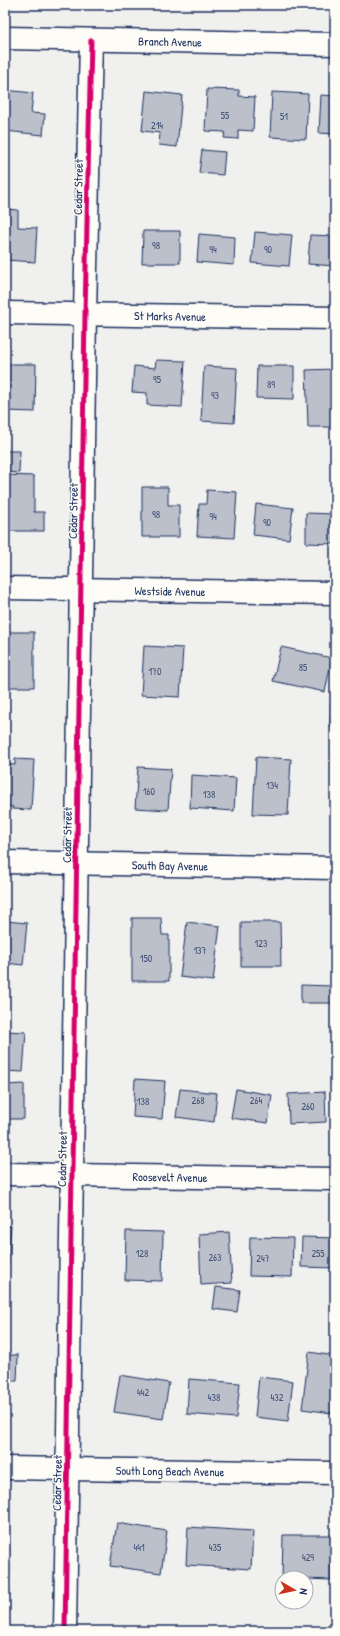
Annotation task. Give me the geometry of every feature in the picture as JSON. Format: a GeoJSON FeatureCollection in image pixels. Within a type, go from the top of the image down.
{"type":"FeatureCollection","features":[{"type":"Feature","properties":{"kind":"street","name":"Branch Avenue"},"geometry":{"type":"LineString","coordinates":[[5,38],[335,44]]}},
{"type":"Feature","properties":{"kind":"street","name":"Cedar Street"},"geometry":{"type":"LineString","coordinates":[[65,1631],[76,863],[91,40]]}},
{"type":"Feature","properties":{"kind":"street","name":"St Marks Avenue"},"geometry":{"type":"LineString","coordinates":[[5,313],[335,318]]}},
{"type":"Feature","properties":{"kind":"street","name":"Westside Avenue"},"geometry":{"type":"LineString","coordinates":[[5,588],[335,593]]}},
{"type":"Feature","properties":{"kind":"street","name":"South Bay Avenue"},"geometry":{"type":"LineString","coordinates":[[5,862],[335,868]]}},
{"type":"Feature","properties":{"kind":"street","name":"Roosevelt Avenue"},"geometry":{"type":"LineString","coordinates":[[5,1174],[335,1179]]}},
{"type":"Feature","properties":{"kind":"street","name":"South Long Beach Avenue"},"geometry":{"type":"LineString","coordinates":[[5,1468],[335,1473]]}},
{"type":"Feature","properties":{"kind":"building"},"geometry":{"type":"Polygon","coordinates":[[[207,89],[239,90],[239,96],[255,97],[253,131],[238,130],[238,139],[224,138],[225,132],[205,131],[207,89]]]}},
{"type":"Feature","properties":{"kind":"building"},"geometry":{"type":"Polygon","coordinates":[[[5,90],[33,93],[31,113],[45,114],[43,135],[5,131],[5,90]]]}},
{"type":"Feature","properties":{"kind":"building"},"geometry":{"type":"Polygon","coordinates":[[[146,91],[182,95],[177,147],[159,145],[160,133],[142,131],[146,91]]]}},
{"type":"Feature","properties":{"kind":"building"},"geometry":{"type":"Polygon","coordinates":[[[272,92],[308,94],[306,139],[270,137],[272,92]]]}},
{"type":"Feature","properties":{"kind":"building"},"geometry":{"type":"Polygon","coordinates":[[[321,95],[335,96],[335,134],[319,133],[321,95]]]}},
{"type":"Feature","properties":{"kind":"building"},"geometry":{"type":"Polygon","coordinates":[[[202,150],[225,152],[223,175],[199,173],[202,150]]]}},
{"type":"Feature","properties":{"kind":"building"},"geometry":{"type":"Polygon","coordinates":[[[5,209],[18,210],[18,227],[37,228],[35,262],[5,260],[5,209]]]}},
{"type":"Feature","properties":{"kind":"building"},"geometry":{"type":"Polygon","coordinates":[[[143,231],[180,231],[180,263],[142,263],[143,231]]]}},
{"type":"Feature","properties":{"kind":"building"},"geometry":{"type":"Polygon","coordinates":[[[255,232],[292,235],[289,266],[252,263],[255,232]]]}},
{"type":"Feature","properties":{"kind":"building"},"geometry":{"type":"Polygon","coordinates":[[[199,234],[235,237],[234,265],[197,262],[199,234]]]}},
{"type":"Feature","properties":{"kind":"building"},"geometry":{"type":"Polygon","coordinates":[[[310,235],[335,236],[335,266],[308,264],[310,235]]]}},
{"type":"Feature","properties":{"kind":"building"},"geometry":{"type":"Polygon","coordinates":[[[156,360],[185,361],[182,407],[147,405],[147,393],[132,392],[134,366],[155,368],[156,360]]]}},
{"type":"Feature","properties":{"kind":"building"},"geometry":{"type":"Polygon","coordinates":[[[5,364],[36,364],[35,412],[5,411],[5,364]]]}},
{"type":"Feature","properties":{"kind":"building"},"geometry":{"type":"Polygon","coordinates":[[[204,366],[237,368],[234,423],[201,421],[204,366]]]}},
{"type":"Feature","properties":{"kind":"building"},"geometry":{"type":"Polygon","coordinates":[[[257,366],[294,366],[294,399],[256,398],[257,366]]]}},
{"type":"Feature","properties":{"kind":"building"},"geometry":{"type":"Polygon","coordinates":[[[335,369],[335,403],[331,403],[332,427],[308,427],[306,370],[335,369]]]}},
{"type":"Feature","properties":{"kind":"building"},"geometry":{"type":"Polygon","coordinates":[[[5,451],[20,451],[19,473],[5,472],[5,451]]]}},
{"type":"Feature","properties":{"kind":"building"},"geometry":{"type":"Polygon","coordinates":[[[5,475],[34,476],[34,512],[44,512],[44,531],[5,531],[5,475]]]}},
{"type":"Feature","properties":{"kind":"building"},"geometry":{"type":"Polygon","coordinates":[[[142,487],[168,487],[168,505],[179,505],[179,537],[142,537],[142,487]]]}},
{"type":"Feature","properties":{"kind":"building"},"geometry":{"type":"Polygon","coordinates":[[[207,490],[237,492],[234,538],[197,536],[199,504],[206,504],[207,490]]]}},
{"type":"Feature","properties":{"kind":"building"},"geometry":{"type":"Polygon","coordinates":[[[256,504],[293,508],[289,539],[253,535],[256,504]]]}},
{"type":"Feature","properties":{"kind":"building"},"geometry":{"type":"Polygon","coordinates":[[[306,513],[335,514],[335,544],[306,543],[306,513]]]}},
{"type":"Feature","properties":{"kind":"building"},"geometry":{"type":"Polygon","coordinates":[[[8,632],[34,632],[34,687],[7,687],[8,632]]]}},
{"type":"Feature","properties":{"kind":"building"},"geometry":{"type":"Polygon","coordinates":[[[144,646],[183,648],[180,697],[141,695],[144,646]]]}},
{"type":"Feature","properties":{"kind":"building"},"geometry":{"type":"Polygon","coordinates":[[[281,647],[332,658],[325,692],[273,681],[281,647]]]}},
{"type":"Feature","properties":{"kind":"building"},"geometry":{"type":"Polygon","coordinates":[[[331,701],[335,701],[335,726],[330,726],[331,701]]]}},
{"type":"Feature","properties":{"kind":"building"},"geometry":{"type":"Polygon","coordinates":[[[256,757],[291,759],[288,815],[253,814],[256,757]]]}},
{"type":"Feature","properties":{"kind":"building"},"geometry":{"type":"Polygon","coordinates":[[[15,759],[34,760],[31,810],[12,809],[13,807],[5,806],[5,764],[15,765],[15,759]]]}},
{"type":"Feature","properties":{"kind":"building"},"geometry":{"type":"Polygon","coordinates":[[[138,767],[171,769],[168,810],[135,808],[138,767]]]}},
{"type":"Feature","properties":{"kind":"building"},"geometry":{"type":"Polygon","coordinates":[[[191,775],[236,778],[234,811],[190,808],[191,775]]]}},
{"type":"Feature","properties":{"kind":"building"},"geometry":{"type":"Polygon","coordinates":[[[132,918],[161,918],[162,935],[169,935],[169,981],[132,981],[132,918]]]}},
{"type":"Feature","properties":{"kind":"building"},"geometry":{"type":"Polygon","coordinates":[[[5,921],[27,923],[23,965],[5,963],[5,921]]]}},
{"type":"Feature","properties":{"kind":"building"},"geometry":{"type":"Polygon","coordinates":[[[187,922],[220,926],[213,981],[180,977],[187,922]]]}},
{"type":"Feature","properties":{"kind":"building"},"geometry":{"type":"Polygon","coordinates":[[[241,922],[280,922],[281,966],[241,966],[241,922]]]}},
{"type":"Feature","properties":{"kind":"building"},"geometry":{"type":"Polygon","coordinates":[[[301,985],[333,986],[333,1003],[301,1003],[301,985]]]}},
{"type":"Feature","properties":{"kind":"building"},"geometry":{"type":"Polygon","coordinates":[[[5,1031],[26,1032],[23,1072],[5,1071],[5,1031]]]}},
{"type":"Feature","properties":{"kind":"building"},"geometry":{"type":"Polygon","coordinates":[[[135,1079],[165,1081],[162,1119],[133,1117],[135,1079]]]}},
{"type":"Feature","properties":{"kind":"building"},"geometry":{"type":"Polygon","coordinates":[[[24,1084],[24,1119],[5,1119],[5,1085],[24,1084]]]}},
{"type":"Feature","properties":{"kind":"building"},"geometry":{"type":"Polygon","coordinates":[[[180,1089],[217,1093],[214,1122],[176,1117],[180,1089]]]}},
{"type":"Feature","properties":{"kind":"building"},"geometry":{"type":"Polygon","coordinates":[[[236,1089],[272,1095],[268,1123],[231,1118],[236,1089]]]}},
{"type":"Feature","properties":{"kind":"building"},"geometry":{"type":"Polygon","coordinates":[[[325,1092],[326,1122],[289,1124],[288,1094],[325,1092]]]}},
{"type":"Feature","properties":{"kind":"building"},"geometry":{"type":"Polygon","coordinates":[[[5,1225],[11,1226],[8,1265],[5,1265],[5,1225]]]}},
{"type":"Feature","properties":{"kind":"building"},"geometry":{"type":"Polygon","coordinates":[[[126,1231],[163,1232],[162,1281],[125,1280],[126,1231]]]}},
{"type":"Feature","properties":{"kind":"building"},"geometry":{"type":"Polygon","coordinates":[[[229,1232],[232,1283],[201,1285],[199,1234],[229,1232]]]}},
{"type":"Feature","properties":{"kind":"building"},"geometry":{"type":"Polygon","coordinates":[[[250,1237],[293,1238],[292,1277],[249,1276],[250,1237]]]}},
{"type":"Feature","properties":{"kind":"building"},"geometry":{"type":"Polygon","coordinates":[[[302,1237],[335,1238],[335,1268],[301,1267],[302,1237]]]}},
{"type":"Feature","properties":{"kind":"building"},"geometry":{"type":"Polygon","coordinates":[[[216,1287],[240,1290],[237,1312],[213,1309],[216,1287]]]}},
{"type":"Feature","properties":{"kind":"building"},"geometry":{"type":"Polygon","coordinates":[[[309,1352],[335,1356],[335,1391],[332,1413],[302,1409],[309,1352]]]}},
{"type":"Feature","properties":{"kind":"building"},"geometry":{"type":"Polygon","coordinates":[[[5,1355],[18,1355],[17,1381],[5,1381],[5,1355]]]}},
{"type":"Feature","properties":{"kind":"building"},"geometry":{"type":"Polygon","coordinates":[[[120,1375],[169,1383],[163,1419],[114,1412],[120,1375]]]}},
{"type":"Feature","properties":{"kind":"building"},"geometry":{"type":"Polygon","coordinates":[[[259,1377],[293,1381],[288,1421],[255,1417],[259,1377]]]}},
{"type":"Feature","properties":{"kind":"building"},"geometry":{"type":"Polygon","coordinates":[[[189,1379],[240,1383],[236,1418],[187,1414],[189,1379]]]}},
{"type":"Feature","properties":{"kind":"building"},"geometry":{"type":"Polygon","coordinates":[[[117,1523],[167,1531],[161,1573],[110,1566],[117,1523]]]}},
{"type":"Feature","properties":{"kind":"building"},"geometry":{"type":"Polygon","coordinates":[[[188,1527],[253,1531],[251,1569],[186,1565],[188,1527]]]}},
{"type":"Feature","properties":{"kind":"building"},"geometry":{"type":"Polygon","coordinates":[[[283,1535],[332,1535],[331,1580],[314,1579],[314,1570],[282,1570],[283,1535]]]}},
{"type":"Feature","properties":{"kind":"building"},"geometry":{"type":"Polygon","coordinates":[[[5,1543],[9,1543],[10,1574],[5,1574],[5,1543]]]}},
{"type":"Feature","properties":{"kind":"cycle path"},"geometry":{"type":"LineString","coordinates":[[65,1631],[85,314],[91,40]]}}]}
